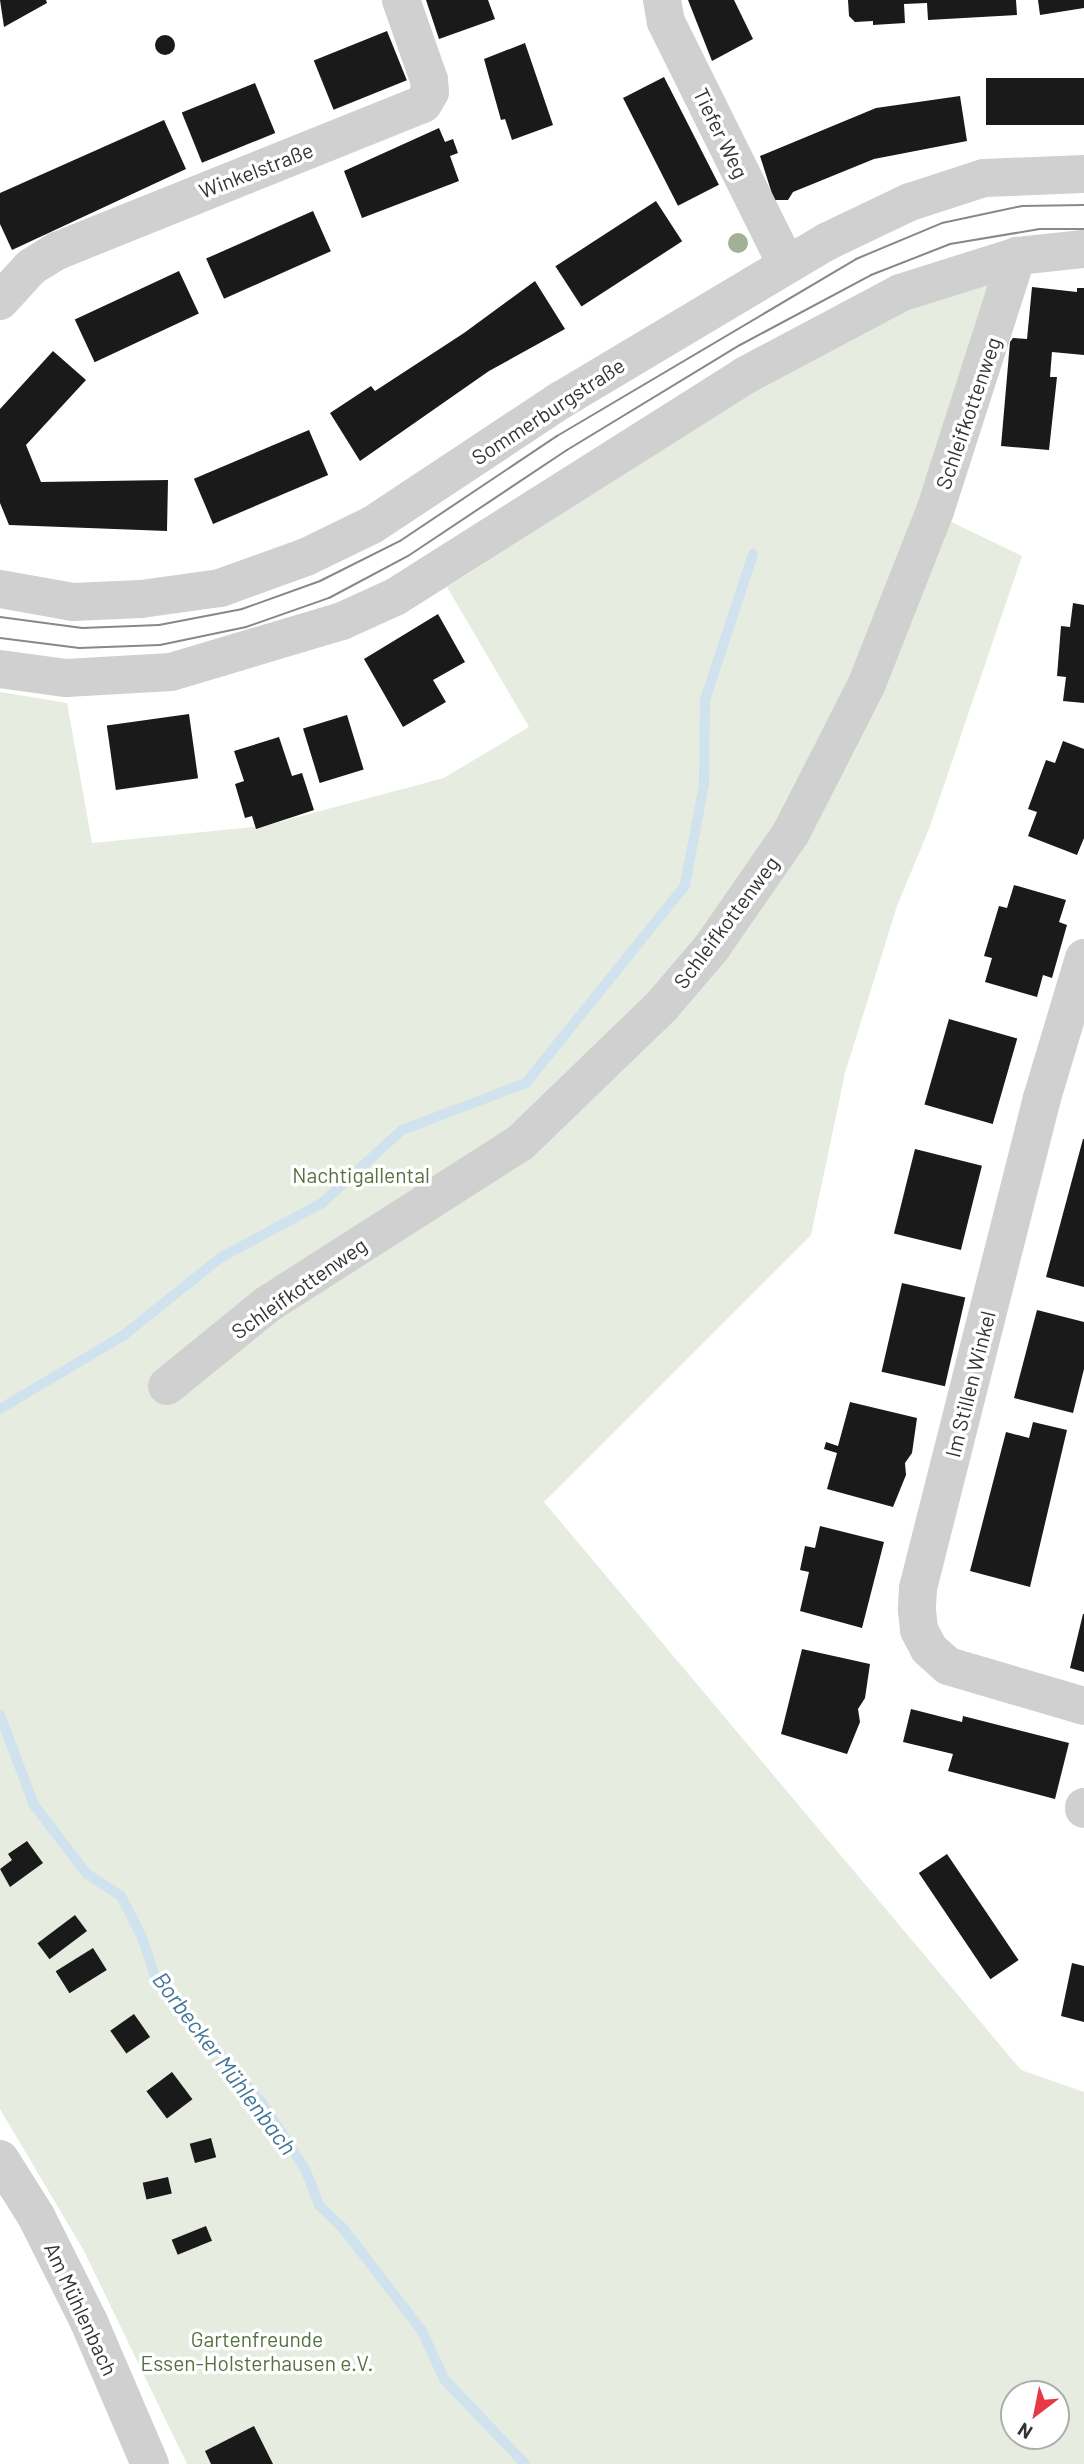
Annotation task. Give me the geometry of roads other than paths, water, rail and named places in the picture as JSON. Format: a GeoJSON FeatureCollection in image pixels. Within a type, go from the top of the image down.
{"type":"FeatureCollection","features":[{"type":"Feature","properties":{"kind":"street","name":"Winkelstraße"},"geometry":{"type":"LineString","coordinates":[[0,301],[30,267],[57,251],[423,104],[430,92],[429,80],[401,0]]}},
{"type":"Feature","properties":{"kind":"street","name":"Tiefer Weg"},"geometry":{"type":"LineString","coordinates":[[662,0],[666,22],[786,264]]}},
{"type":"Feature","properties":{"kind":"street","name":"Sommerburgstraße"},"geometry":{"type":"LineString","coordinates":[[0,589],[73,602],[141,599],[220,588],[306,557],[372,525],[561,400],[786,264],[945,188],[1026,173],[1084,174]]}},
{"type":"Feature","properties":{"kind":"street"},"geometry":{"type":"LineString","coordinates":[[0,669],[66,678],[171,671],[342,621],[395,597],[744,376],[900,293],[1017,256],[1084,249]]}},
{"type":"Feature","properties":{"kind":"street","name":"Schleifkottenweg"},"geometry":{"type":"LineString","coordinates":[[167,1386],[268,1304],[520,1143],[661,1007],[712,947],[791,832],[866,686],[935,511],[1017,256]]}},
{"type":"Feature","properties":{"kind":"street","name":"Im Stillen Winkel"},"geometry":{"type":"LineString","coordinates":[[1084,958],[1042,1098],[918,1588],[917,1610],[919,1630],[929,1649],[948,1666],[1084,1706]]}},
{"type":"Feature","properties":{"kind":"street","name":"Am Mühlenbach"},"geometry":{"type":"LineString","coordinates":[[4,2172],[89,2322],[150,2464]]}},
{"type":"Feature","properties":{"kind":"waterway"},"geometry":{"type":"LineString","coordinates":[[0,1409],[124,1335],[220,1258],[322,1203],[402,1130],[526,1083],[685,885],[704,784],[705,700],[753,554]]}},
{"type":"Feature","properties":{"kind":"waterway","name":"Borbecker Mühlenbach"},"geometry":{"type":"LineString","coordinates":[[0,1715],[34,1805],[87,1874],[121,1896],[142,1937],[156,1979],[263,2104],[306,2171],[319,2205],[342,2227],[422,2331],[444,2379],[525,2464]]}},
{"type":"Feature","properties":{"kind":"tram line"},"geometry":{"type":"LineString","coordinates":[[0,617],[82,628],[159,625],[242,609],[320,581],[400,541],[557,436],[856,259],[942,223],[1022,206],[1084,205]]}},
{"type":"Feature","properties":{"kind":"tram line"},"geometry":{"type":"LineString","coordinates":[[0,638],[79,648],[160,645],[246,627],[329,598],[408,556],[567,450],[740,345],[871,275],[950,244],[1040,229],[1084,229]]}},
{"type":"Feature","properties":{"kind":"park label","name":"Nachtigallental"},"geometry":{"type":"Point","coordinates":[361,1175]}},
{"type":"Feature","properties":{"kind":"park label","name":"Gartenfreunde Essen-Holsterhausen e.V."},"geometry":{"type":"Point","coordinates":[257,2351]}}]}
